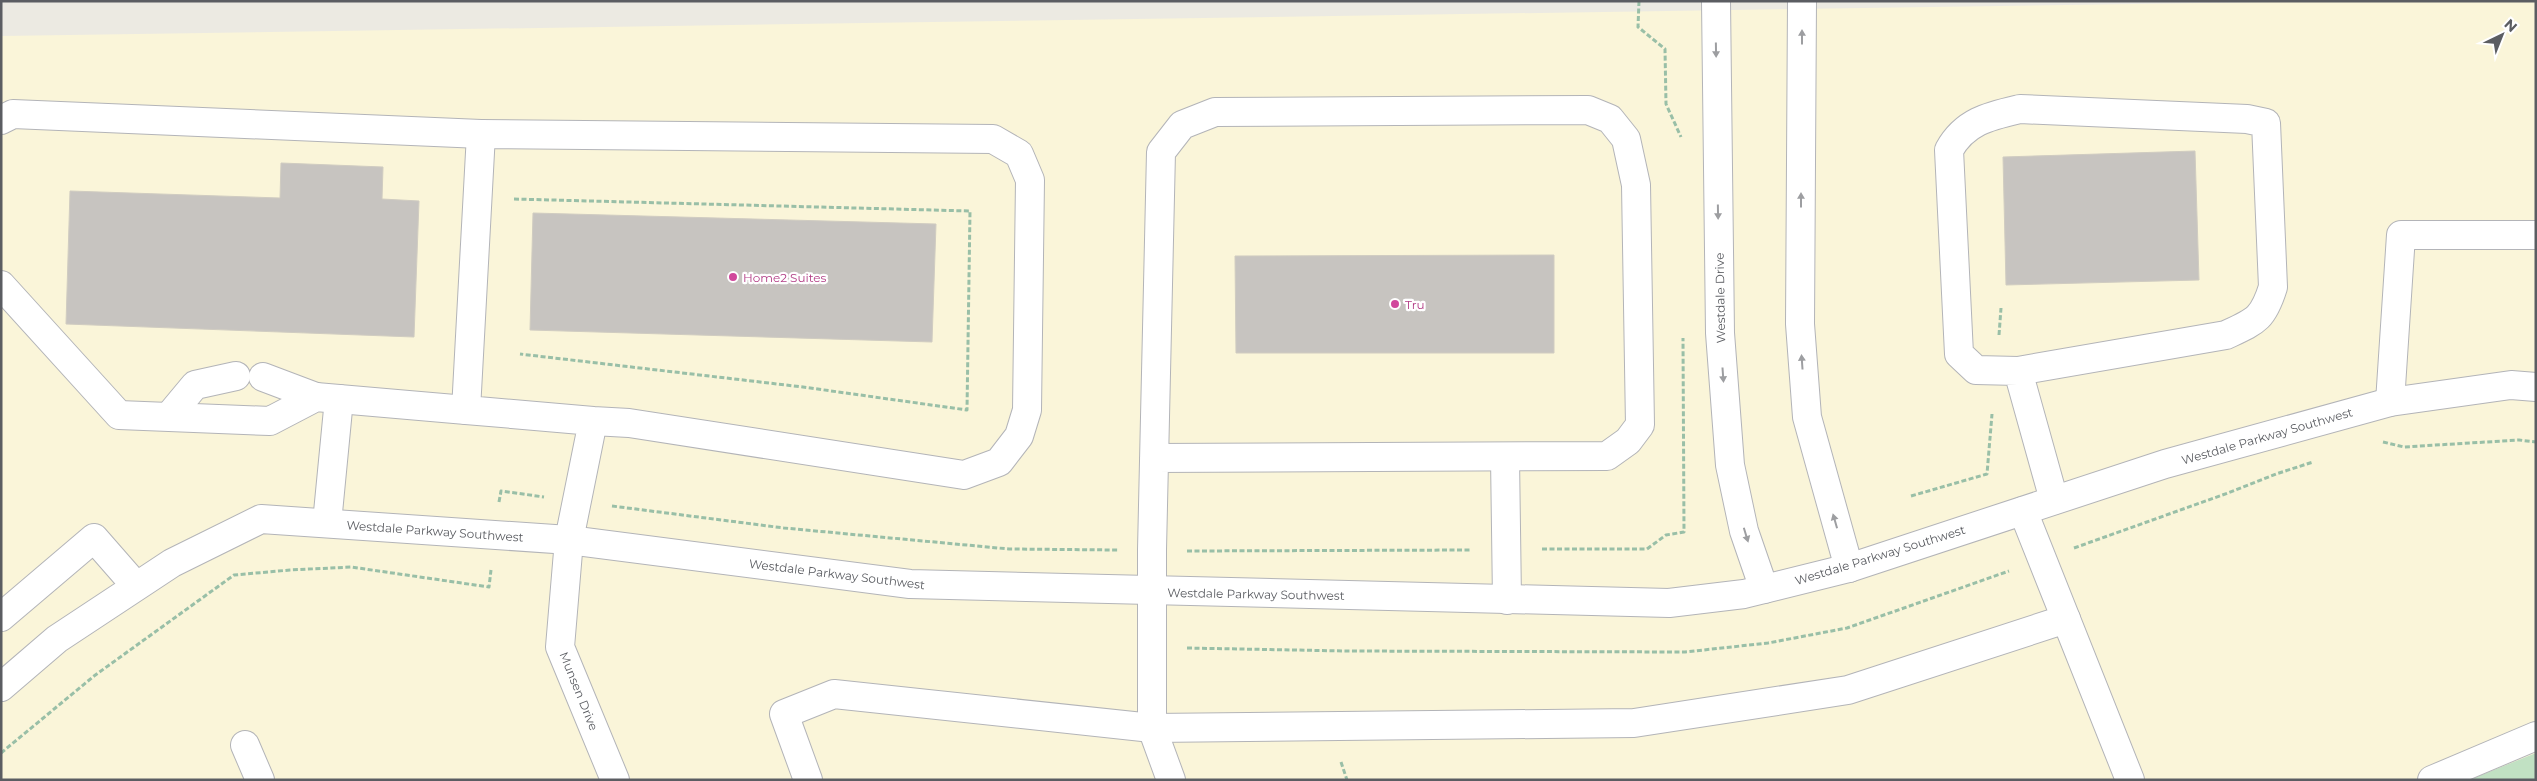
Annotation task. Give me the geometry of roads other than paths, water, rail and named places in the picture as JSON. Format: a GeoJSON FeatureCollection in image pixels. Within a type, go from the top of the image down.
{"type":"FeatureCollection","features":[{"type":"Feature","properties":{"kind":"street","name":"Westdale Drive"},"geometry":{"type":"LineString","coordinates":[[1716,1],[1720,333],[1730,465],[1744,530],[1764,589]]}},
{"type":"Feature","properties":{"kind":"street"},"geometry":{"type":"LineString","coordinates":[[1802,1],[1800,324],[1807,417],[1849,568]]}},
{"type":"Feature","properties":{"kind":"street"},"geometry":{"type":"LineString","coordinates":[[2020,109],[2248,119],[2266,122],[2273,287],[2266,310],[2252,323],[2226,334],[2007,371],[1976,370],[1959,354],[1949,150],[1956,138],[1984,117],[2020,109]]}},
{"type":"Feature","properties":{"kind":"street"},"geometry":{"type":"LineString","coordinates":[[1154,458],[1607,456],[1628,441],[1640,425],[1636,185],[1626,139],[1610,119],[1588,110],[1215,112],[1182,125],[1161,152],[1154,458],[1151,592],[1152,728],[1171,780]]}},
{"type":"Feature","properties":{"kind":"street"},"geometry":{"type":"LineString","coordinates":[[1,120],[13,114],[481,134],[993,139],[1019,154],[1030,180],[1027,410],[1019,436],[999,462],[964,475],[629,423],[327,398],[263,377]]}},
{"type":"Feature","properties":{"kind":"street"},"geometry":{"type":"LineString","coordinates":[[466,410],[481,134]]}},
{"type":"Feature","properties":{"kind":"street"},"geometry":{"type":"LineString","coordinates":[[2390,402],[2400,235],[2536,235]]}},
{"type":"Feature","properties":{"kind":"street"},"geometry":{"type":"LineString","coordinates":[[1,285],[120,415],[170,415],[270,421],[327,398]]}},
{"type":"Feature","properties":{"kind":"street"},"geometry":{"type":"LineString","coordinates":[[2007,371],[2054,500]]}},
{"type":"Feature","properties":{"kind":"street"},"geometry":{"type":"LineString","coordinates":[[170,415],[195,385],[236,376]]}},
{"type":"Feature","properties":{"kind":"street","name":"Westdale Parkway Southwest"},"geometry":{"type":"LineString","coordinates":[[1,687],[57,639],[136,586],[172,563],[262,519],[569,540],[910,584],[1151,592],[1669,603],[1744,594],[1849,568],[2165,464],[2390,402],[2511,385],[2536,387]]}},
{"type":"Feature","properties":{"kind":"street"},"geometry":{"type":"LineString","coordinates":[[327,398],[327,523]]}},
{"type":"Feature","properties":{"kind":"street","name":"Munsen Drive"},"geometry":{"type":"LineString","coordinates":[[593,421],[569,540],[560,647],[615,780]]}},
{"type":"Feature","properties":{"kind":"street"},"geometry":{"type":"LineString","coordinates":[[1505,457],[1507,600]]}},
{"type":"Feature","properties":{"kind":"street"},"geometry":{"type":"LineString","coordinates":[[2023,511],[2130,780]]}},
{"type":"Feature","properties":{"kind":"street"},"geometry":{"type":"LineString","coordinates":[[1,617],[94,538],[136,586]]}},
{"type":"Feature","properties":{"kind":"street"},"geometry":{"type":"LineString","coordinates":[[808,780],[784,714],[834,694],[1152,728],[1634,723],[1848,690],[2066,619]]}},
{"type":"Feature","properties":{"kind":"street"},"geometry":{"type":"LineString","coordinates":[[2432,780],[2536,736]]}},
{"type":"Feature","properties":{"kind":"street"},"geometry":{"type":"LineString","coordinates":[[245,745],[260,780]]}},
{"type":"Feature","properties":{"kind":"place","name":"Home2 Suites"},"geometry":{"type":"Point","coordinates":[733,277]}},
{"type":"Feature","properties":{"kind":"place","name":"Tru"},"geometry":{"type":"Point","coordinates":[1395,304]}}]}
